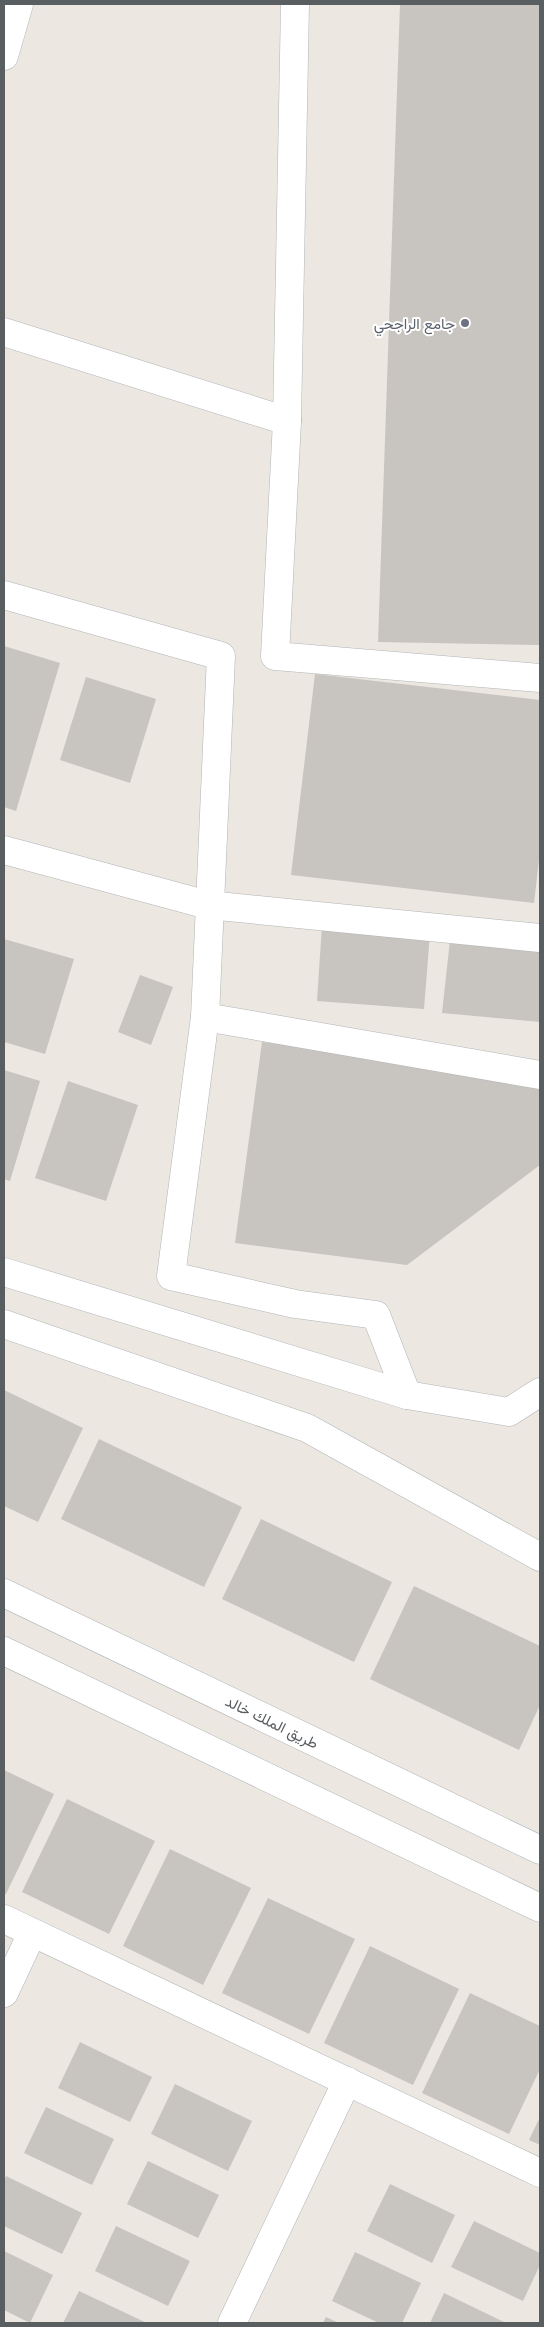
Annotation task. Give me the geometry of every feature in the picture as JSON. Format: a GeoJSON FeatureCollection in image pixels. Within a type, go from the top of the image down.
{"type":"FeatureCollection","features":[{"type":"Feature","properties":{"kind":"street"},"geometry":{"type":"LineString","coordinates":[[4,56],[19,4]]}},
{"type":"Feature","properties":{"kind":"street"},"geometry":{"type":"LineString","coordinates":[[295,4],[287,421],[275,656],[540,678]]}},
{"type":"Feature","properties":{"kind":"street"},"geometry":{"type":"LineString","coordinates":[[4,332],[287,421]]}},
{"type":"Feature","properties":{"kind":"street"},"geometry":{"type":"LineString","coordinates":[[4,594],[221,656],[208,905],[205,1016],[171,1276],[295,1304],[376,1315],[407,1395]]}},
{"type":"Feature","properties":{"kind":"street"},"geometry":{"type":"LineString","coordinates":[[4,850],[208,905],[540,938]]}},
{"type":"Feature","properties":{"kind":"street"},"geometry":{"type":"LineString","coordinates":[[205,1016],[540,1075]]}},
{"type":"Feature","properties":{"kind":"street"},"geometry":{"type":"LineString","coordinates":[[4,1272],[407,1395],[509,1412],[540,1392]]}},
{"type":"Feature","properties":{"kind":"street"},"geometry":{"type":"LineString","coordinates":[[4,1324],[307,1428],[540,1557]]}},
{"type":"Feature","properties":{"kind":"street","name":"طريق الملك خالد"},"geometry":{"type":"LineString","coordinates":[[4,1593],[540,1850]]}},
{"type":"Feature","properties":{"kind":"street"},"geometry":{"type":"LineString","coordinates":[[4,1652],[540,1908]]}},
{"type":"Feature","properties":{"kind":"street"},"geometry":{"type":"LineString","coordinates":[[4,1920],[540,2173]]}},
{"type":"Feature","properties":{"kind":"street"},"geometry":{"type":"LineString","coordinates":[[4,1993],[32,1933]]}},
{"type":"Feature","properties":{"kind":"street"},"geometry":{"type":"LineString","coordinates":[[232,2323],[347,2081]]}},
{"type":"Feature","properties":{"kind":"building","name":"جامع الراجحي"},"geometry":{"type":"Polygon","coordinates":[[[400,4],[540,4],[540,645],[378,642],[400,4]]]}},
{"type":"Feature","properties":{"kind":"building"},"geometry":{"type":"Polygon","coordinates":[[[4,646],[60,663],[16,811],[4,807],[4,646]]]}},
{"type":"Feature","properties":{"kind":"building"},"geometry":{"type":"Polygon","coordinates":[[[315,674],[540,700],[540,851],[534,903],[291,875],[315,674]]]}},
{"type":"Feature","properties":{"kind":"building"},"geometry":{"type":"Polygon","coordinates":[[[86,677],[156,699],[130,783],[60,760],[86,677]]]}},
{"type":"Feature","properties":{"kind":"building"},"geometry":{"type":"Polygon","coordinates":[[[322,925],[430,933],[424,1009],[317,1001],[322,925]]]}},
{"type":"Feature","properties":{"kind":"building"},"geometry":{"type":"Polygon","coordinates":[[[4,939],[74,959],[45,1054],[4,1042],[4,939]]]}},
{"type":"Feature","properties":{"kind":"building"},"geometry":{"type":"Polygon","coordinates":[[[450,940],[540,949],[540,1022],[442,1013],[450,940]]]}},
{"type":"Feature","properties":{"kind":"building"},"geometry":{"type":"Polygon","coordinates":[[[140,975],[173,987],[151,1045],[118,1032],[140,975]]]}},
{"type":"Feature","properties":{"kind":"building"},"geometry":{"type":"Polygon","coordinates":[[[262,1042],[540,1077],[540,1165],[407,1265],[235,1243],[262,1042]]]}},
{"type":"Feature","properties":{"kind":"building"},"geometry":{"type":"Polygon","coordinates":[[[4,1070],[40,1081],[10,1181],[4,1179],[4,1070]]]}},
{"type":"Feature","properties":{"kind":"building"},"geometry":{"type":"Polygon","coordinates":[[[68,1081],[138,1105],[106,1201],[35,1178],[68,1081]]]}},
{"type":"Feature","properties":{"kind":"building"},"geometry":{"type":"Polygon","coordinates":[[[4,1390],[83,1428],[38,1522],[4,1506],[4,1390]]]}},
{"type":"Feature","properties":{"kind":"building"},"geometry":{"type":"Polygon","coordinates":[[[99,1439],[242,1507],[204,1587],[61,1519],[99,1439]]]}},
{"type":"Feature","properties":{"kind":"building"},"geometry":{"type":"Polygon","coordinates":[[[261,1519],[392,1582],[354,1662],[222,1599],[261,1519]]]}},
{"type":"Feature","properties":{"kind":"building"},"geometry":{"type":"Polygon","coordinates":[[[414,1586],[540,1646],[540,1705],[519,1750],[370,1679],[414,1586]]]}},
{"type":"Feature","properties":{"kind":"building"},"geometry":{"type":"Polygon","coordinates":[[[4,1770],[54,1794],[6,1894],[4,1894],[4,1770]]]}},
{"type":"Feature","properties":{"kind":"building"},"geometry":{"type":"Polygon","coordinates":[[[67,1799],[155,1841],[109,1934],[22,1892],[67,1799]]]}},
{"type":"Feature","properties":{"kind":"building"},"geometry":{"type":"Polygon","coordinates":[[[170,1849],[251,1888],[203,1985],[123,1946],[170,1849]]]}},
{"type":"Feature","properties":{"kind":"building"},"geometry":{"type":"Polygon","coordinates":[[[268,1898],[355,1939],[309,2034],[222,1993],[268,1898]]]}},
{"type":"Feature","properties":{"kind":"building"},"geometry":{"type":"Polygon","coordinates":[[[370,1946],[459,1989],[413,2085],[324,2043],[370,1946]]]}},
{"type":"Feature","properties":{"kind":"building"},"geometry":{"type":"Polygon","coordinates":[[[470,1993],[540,2026],[540,2069],[509,2134],[422,2093],[470,1993]]]}},
{"type":"Feature","properties":{"kind":"building"},"geometry":{"type":"Polygon","coordinates":[[[80,2042],[152,2077],[130,2122],[58,2088],[80,2042]]]}},
{"type":"Feature","properties":{"kind":"building"},"geometry":{"type":"Polygon","coordinates":[[[175,2084],[252,2121],[228,2171],[151,2134],[175,2084]]]}},
{"type":"Feature","properties":{"kind":"building"},"geometry":{"type":"Polygon","coordinates":[[[46,2107],[114,2139],[92,2185],[24,2153],[46,2107]]]}},
{"type":"Feature","properties":{"kind":"building"},"geometry":{"type":"Polygon","coordinates":[[[540,2117],[540,2145],[529,2140],[540,2117]]]}},
{"type":"Feature","properties":{"kind":"building"},"geometry":{"type":"Polygon","coordinates":[[[148,2161],[219,2195],[198,2238],[127,2204],[148,2161]]]}},
{"type":"Feature","properties":{"kind":"building"},"geometry":{"type":"Polygon","coordinates":[[[6,2176],[82,2213],[62,2254],[4,2226],[4,2181],[6,2176]]]}},
{"type":"Feature","properties":{"kind":"building"},"geometry":{"type":"Polygon","coordinates":[[[390,2184],[455,2215],[432,2263],[367,2231],[390,2184]]]}},
{"type":"Feature","properties":{"kind":"building"},"geometry":{"type":"Polygon","coordinates":[[[474,2221],[540,2253],[540,2265],[523,2301],[451,2267],[474,2221]]]}},
{"type":"Feature","properties":{"kind":"building"},"geometry":{"type":"Polygon","coordinates":[[[116,2226],[190,2261],[168,2306],[95,2271],[116,2226]]]}},
{"type":"Feature","properties":{"kind":"building"},"geometry":{"type":"Polygon","coordinates":[[[4,2251],[53,2275],[30,2323],[4,2310],[4,2251]]]}},
{"type":"Feature","properties":{"kind":"building"},"geometry":{"type":"Polygon","coordinates":[[[355,2252],[421,2283],[402,2323],[379,2323],[332,2301],[355,2252]]]}},
{"type":"Feature","properties":{"kind":"building"},"geometry":{"type":"Polygon","coordinates":[[[79,2291],[147,2323],[63,2323],[79,2291]]]}},
{"type":"Feature","properties":{"kind":"building"},"geometry":{"type":"Polygon","coordinates":[[[444,2293],[506,2323],[430,2323],[444,2293]]]}},
{"type":"Feature","properties":{"kind":"building"},"geometry":{"type":"Polygon","coordinates":[[[326,2317],[339,2323],[323,2323],[326,2317]]]}},
{"type":"Feature","properties":{"kind":"place","name":"جامع الراجحي"},"geometry":{"type":"Point","coordinates":[465,323]}}]}
